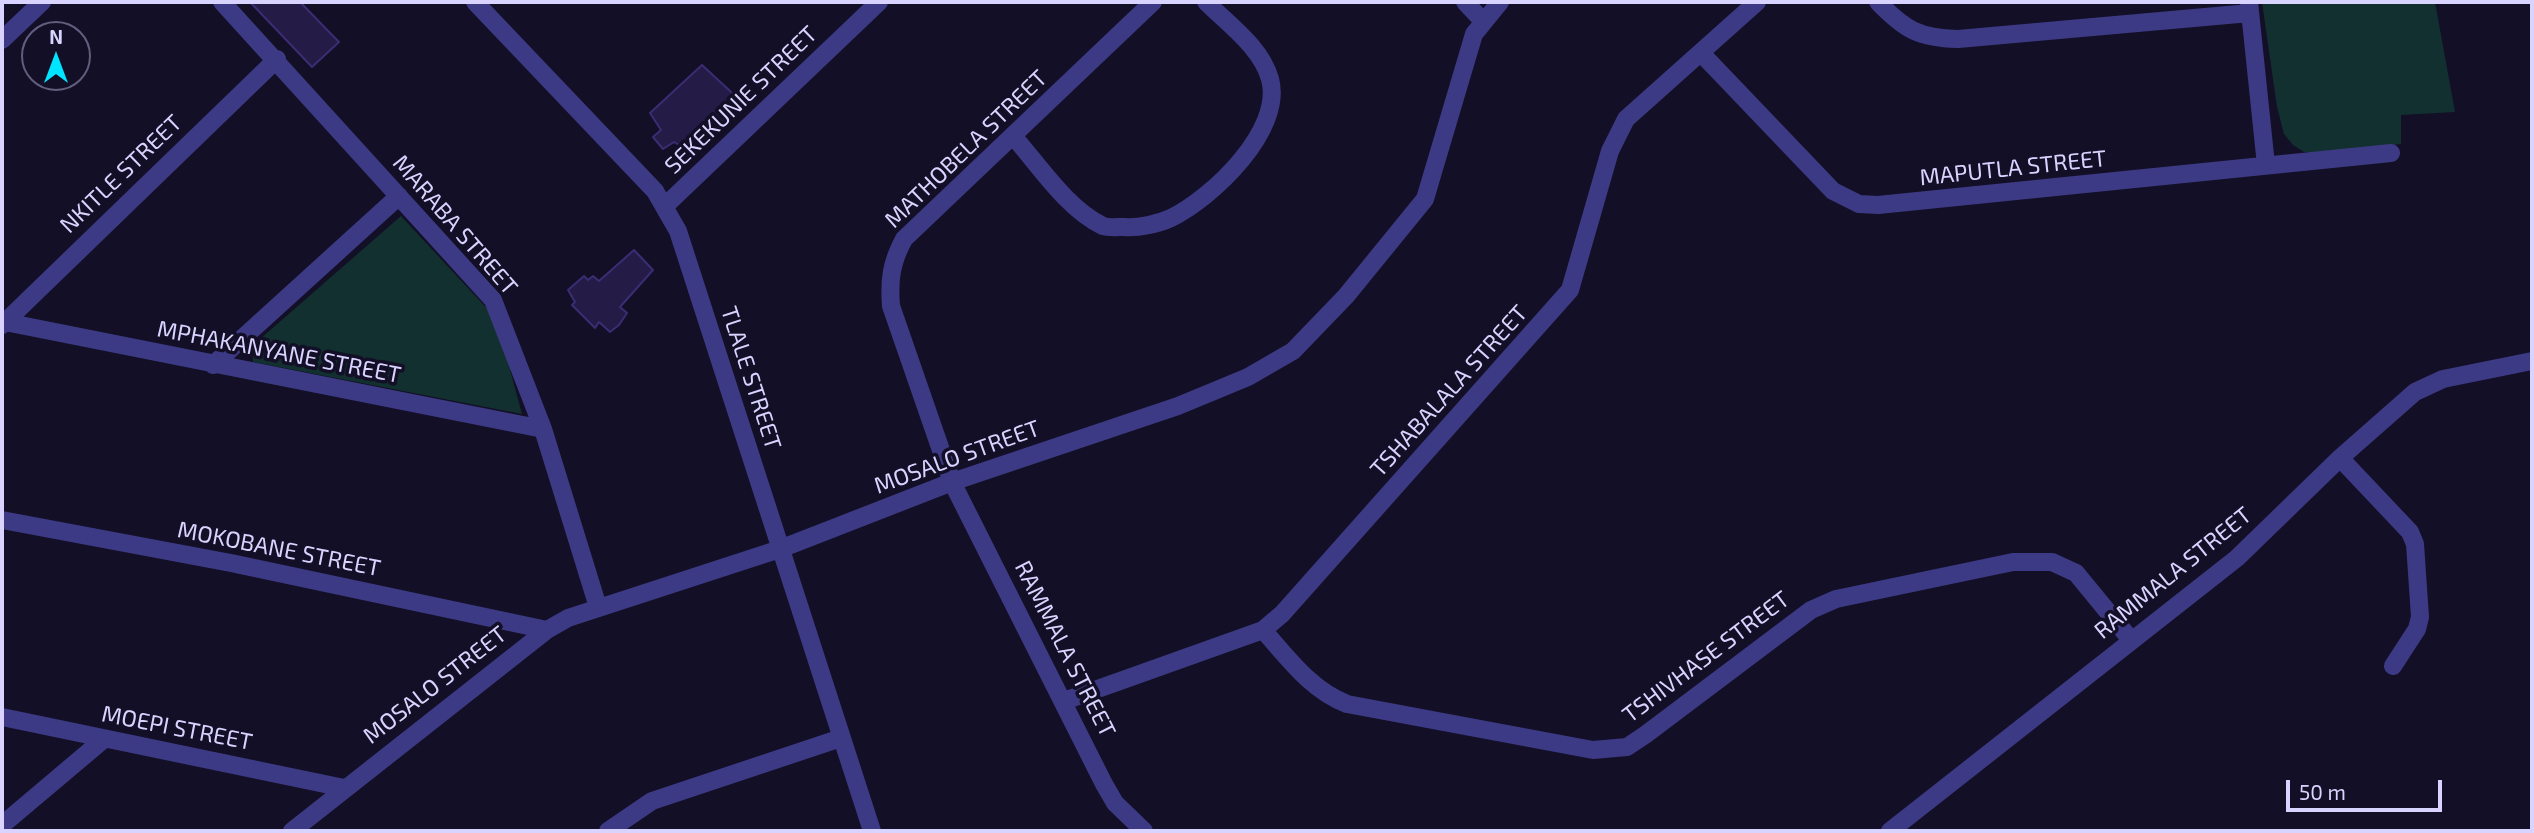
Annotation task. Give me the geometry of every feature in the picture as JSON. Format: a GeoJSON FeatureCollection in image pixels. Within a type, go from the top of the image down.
{"type":"FeatureCollection","features":[{"type":"Feature","properties":{"kind":"street"},"geometry":{"type":"LineString","coordinates":[[2,40],[42,2]]}},
{"type":"Feature","properties":{"kind":"street","name":"MARABA STREET"},"geometry":{"type":"LineString","coordinates":[[222,2],[277,59],[493,300],[543,429],[598,607]]}},
{"type":"Feature","properties":{"kind":"street","name":"TLALE STREET"},"geometry":{"type":"LineString","coordinates":[[475,2],[666,205],[678,231],[872,831]]}},
{"type":"Feature","properties":{"kind":"street","name":"SEKEKUNIE STREET"},"geometry":{"type":"LineString","coordinates":[[666,205],[879,2]]}},
{"type":"Feature","properties":{"kind":"street","name":"MATHOBELA STREET"},"geometry":{"type":"LineString","coordinates":[[952,482],[891,306],[889,281],[893,260],[904,239],[1153,2]]}},
{"type":"Feature","properties":{"kind":"street"},"geometry":{"type":"LineString","coordinates":[[1013,136],[1077,207],[1105,227],[1135,228],[1170,219],[1205,196],[1243,158],[1265,126],[1271,102],[1270,80],[1259,55],[1206,2]]}},
{"type":"Feature","properties":{"kind":"street"},"geometry":{"type":"LineString","coordinates":[[1465,2],[1482,20]]}},
{"type":"Feature","properties":{"kind":"street","name":"MOSALO STREET"},"geometry":{"type":"LineString","coordinates":[[292,831],[547,630],[598,607],[780,549],[952,482],[1189,402],[1248,377],[1293,351],[1346,296],[1425,200],[1474,34],[1482,20],[1500,2]]}},
{"type":"Feature","properties":{"kind":"street","name":"TSHABALALA STREET"},"geometry":{"type":"LineString","coordinates":[[1064,701],[1263,630],[1306,589],[1442,432],[1558,307],[1578,271],[1617,132],[1636,108],[1757,2]]}},
{"type":"Feature","properties":{"kind":"street"},"geometry":{"type":"LineString","coordinates":[[1878,2],[1911,32],[1933,38],[1958,39],[2250,7],[2266,166]]}},
{"type":"Feature","properties":{"kind":"street","name":"MAPUTLA STREET"},"geometry":{"type":"LineString","coordinates":[[1701,53],[1833,191],[1859,204],[1878,205],[2029,192],[2391,153]]}},
{"type":"Feature","properties":{"kind":"street","name":"NKITLE STREET"},"geometry":{"type":"LineString","coordinates":[[4,324],[277,59]]}},
{"type":"Feature","properties":{"kind":"street"},"geometry":{"type":"LineString","coordinates":[[213,365],[399,196]]}},
{"type":"Feature","properties":{"kind":"street","name":"MPHAKANYANE STREET"},"geometry":{"type":"LineString","coordinates":[[4,324],[543,429]]}},
{"type":"Feature","properties":{"kind":"street","name":"RAMMALA STREET"},"geometry":{"type":"LineString","coordinates":[[1889,831],[2237,558],[2340,458],[2415,392],[2443,379],[2532,361]]}},
{"type":"Feature","properties":{"kind":"street"},"geometry":{"type":"LineString","coordinates":[[2340,458],[2400,517],[2415,544],[2420,617],[2417,629],[2393,666]]}},
{"type":"Feature","properties":{"kind":"street","name":"RAMMALA STREET"},"geometry":{"type":"LineString","coordinates":[[952,482],[1115,803],[1144,831]]}},
{"type":"Feature","properties":{"kind":"street","name":"MOKOBANE STREET"},"geometry":{"type":"LineString","coordinates":[[2,520],[231,563],[547,630]]}},
{"type":"Feature","properties":{"kind":"street","name":"TSHIVHASE STREET"},"geometry":{"type":"LineString","coordinates":[[1263,630],[1312,685],[1347,704],[1593,750],[1619,748],[1636,741],[1821,605],[2013,562],[2052,562],[2076,573],[2131,640]]}},
{"type":"Feature","properties":{"kind":"street","name":"MOEPI STREET"},"geometry":{"type":"LineString","coordinates":[[2,717],[344,788]]}},
{"type":"Feature","properties":{"kind":"street"},"geometry":{"type":"LineString","coordinates":[[608,831],[652,801],[841,738]]}},
{"type":"Feature","properties":{"kind":"street"},"geometry":{"type":"LineString","coordinates":[[2,825],[104,739]]}},
{"type":"Feature","properties":{"kind":"green space"},"geometry":{"type":"Polygon","coordinates":[[[2262,2],[2435,2],[2455,112],[2401,115],[2401,144],[2322,154],[2304,152],[2293,145],[2284,134],[2277,107],[2262,2]]]}},
{"type":"Feature","properties":{"kind":"green space"},"geometry":{"type":"Polygon","coordinates":[[[401,216],[496,318],[522,414],[253,362],[252,346],[401,216]]]}},
{"type":"Feature","properties":{"kind":"building"},"geometry":{"type":"Polygon","coordinates":[[[250,2],[300,2],[339,42],[312,67],[250,2]]]}},
{"type":"Feature","properties":{"kind":"building"},"geometry":{"type":"Polygon","coordinates":[[[702,65],[743,103],[689,151],[674,142],[663,149],[653,137],[661,130],[650,113],[702,65]]]}},
{"type":"Feature","properties":{"kind":"building"},"geometry":{"type":"Polygon","coordinates":[[[634,250],[653,270],[620,307],[627,313],[619,325],[610,332],[599,322],[595,328],[572,305],[575,302],[568,290],[584,276],[588,280],[593,276],[599,281],[634,250]]]}}]}
